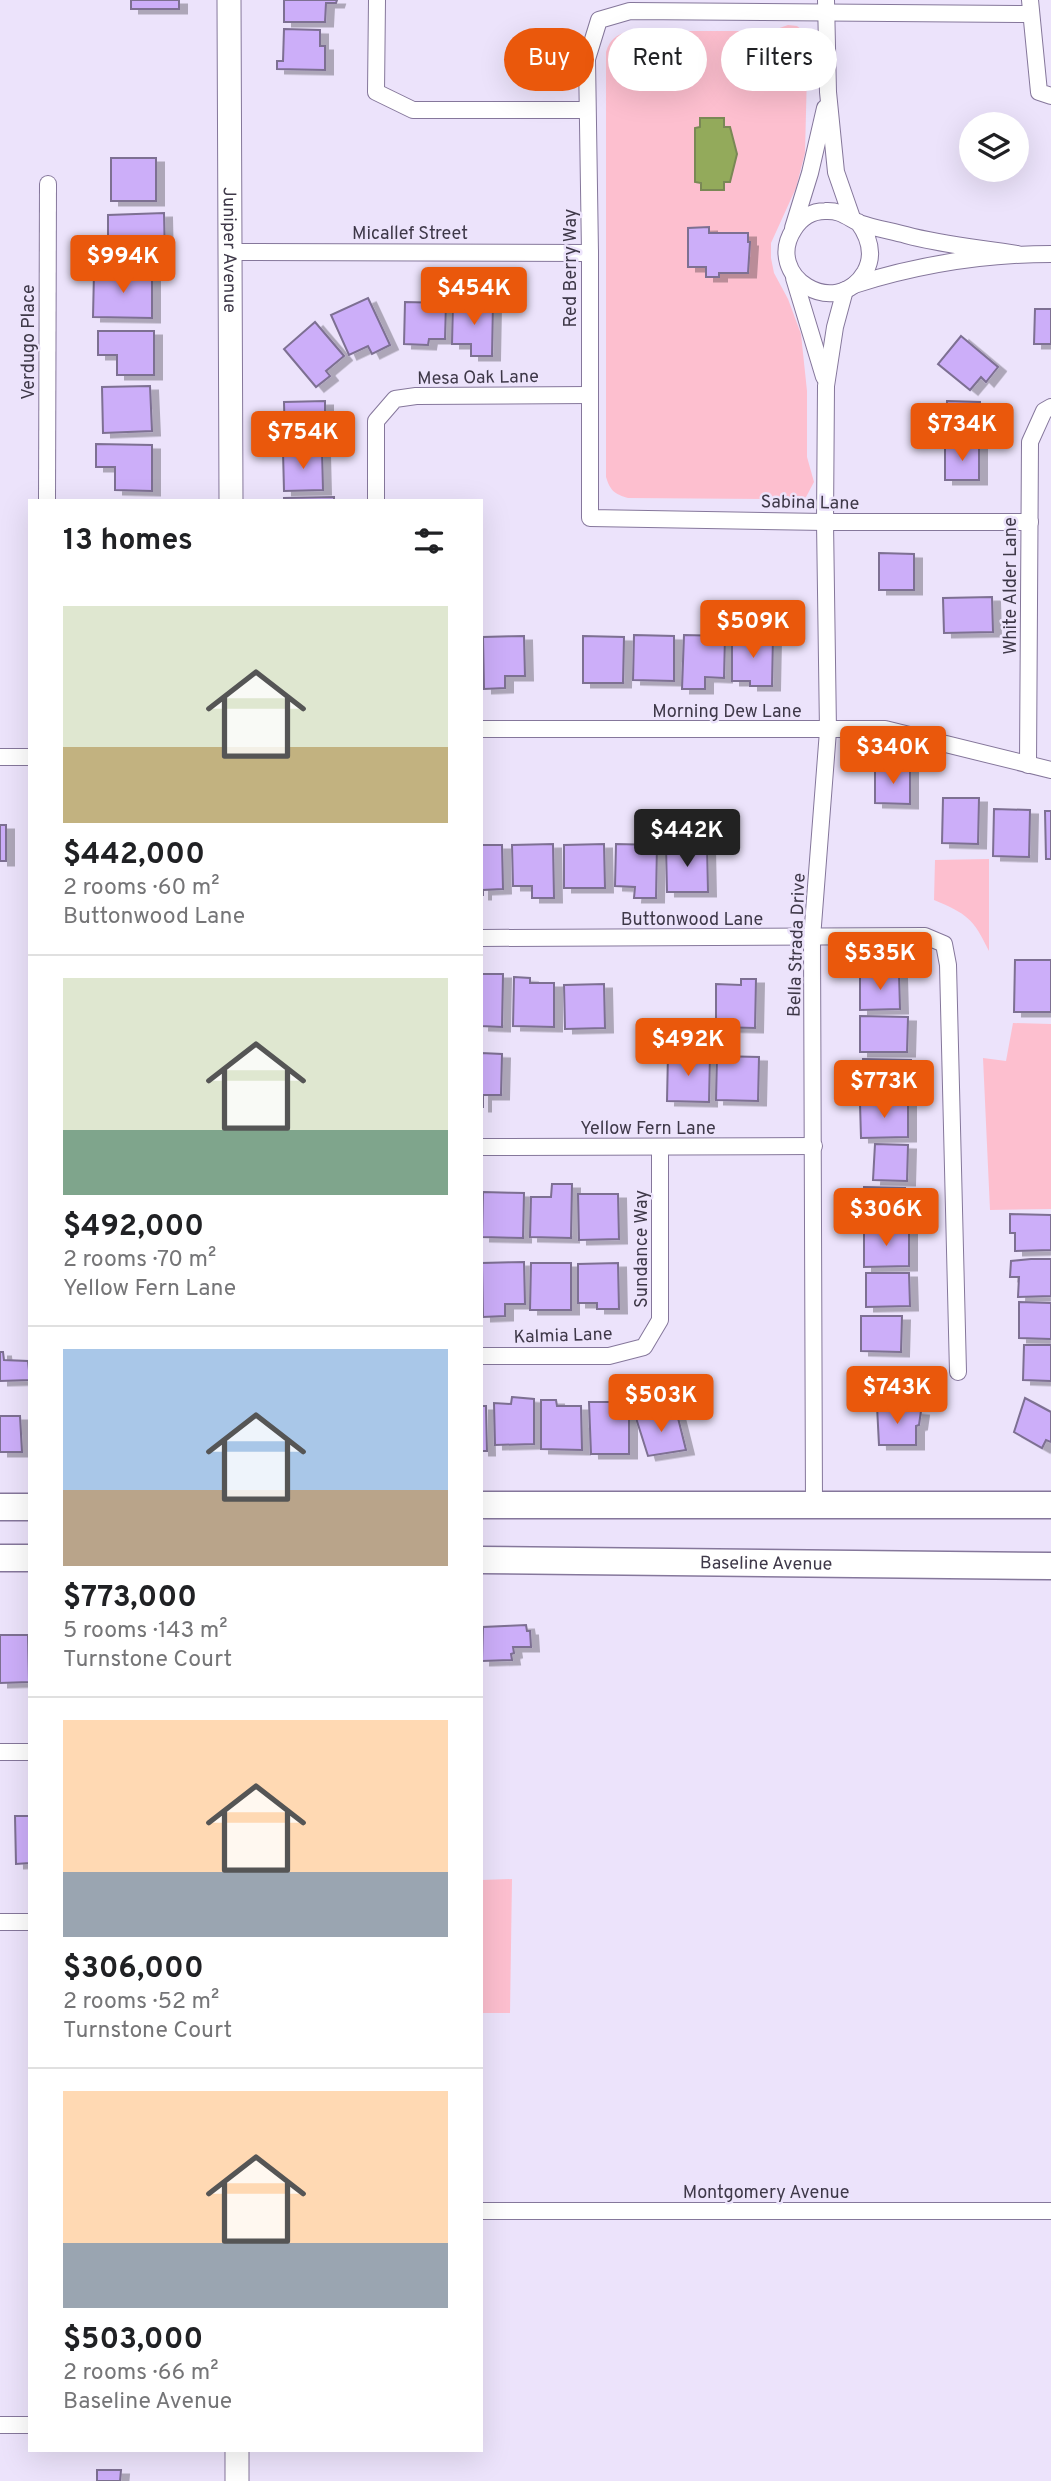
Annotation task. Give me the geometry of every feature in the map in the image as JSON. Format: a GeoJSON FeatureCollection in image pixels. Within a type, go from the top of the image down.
{"type":"FeatureCollection","features":[{"type":"Feature","properties":{"kind":"main road"},"geometry":{"type":"LineString","coordinates":[[483,1505],[1051,1505]]}},
{"type":"Feature","properties":{"kind":"main road"},"geometry":{"type":"LineString","coordinates":[[0,1507],[28,1507]]}},
{"type":"Feature","properties":{"kind":"main road"},"geometry":{"type":"LineString","coordinates":[[0,1559],[28,1559]]}},
{"type":"Feature","properties":{"kind":"main road","name":"Baseline Avenue"},"geometry":{"type":"LineString","coordinates":[[483,1560],[700,1560],[1051,1566]]}},
{"type":"Feature","properties":{"kind":"street","name":"Juniper Avenue"},"geometry":{"type":"LineString","coordinates":[[229,0],[231,499]]}},
{"type":"Feature","properties":{"kind":"street"},"geometry":{"type":"LineString","coordinates":[[377,0],[376,92],[413,110],[587,110]]}},
{"type":"Feature","properties":{"kind":"street"},"geometry":{"type":"LineString","coordinates":[[849,287],[867,268],[870,257],[866,233],[855,220],[836,172],[828,92],[826,6],[1030,7],[1045,94]]}},
{"type":"Feature","properties":{"kind":"street","name":"Red Berry Way"},"geometry":{"type":"LineString","coordinates":[[590,518],[587,59],[599,20],[630,11],[826,6]]}},
{"type":"Feature","properties":{"kind":"street"},"geometry":{"type":"LineString","coordinates":[[828,92],[810,173],[786,247],[787,261],[802,285],[823,293],[928,266],[1017,254],[1051,254]]}},
{"type":"Feature","properties":{"kind":"street","name":"Verdugo Place"},"geometry":{"type":"LineString","coordinates":[[47,499],[48,184]]}},
{"type":"Feature","properties":{"kind":"street"},"geometry":{"type":"LineString","coordinates":[[790,234],[798,222],[809,215],[834,210],[855,220],[914,237],[1017,254]]}},
{"type":"Feature","properties":{"kind":"street","name":"Micallef Street"},"geometry":{"type":"LineString","coordinates":[[231,252],[590,253]]}},
{"type":"Feature","properties":{"kind":"street","name":"Bella Strada Drive"},"geometry":{"type":"LineString","coordinates":[[793,274],[827,386]]}},
{"type":"Feature","properties":{"kind":"street","name":"Bella Strada Drive"},"geometry":{"type":"LineString","coordinates":[[814,1505],[812,938],[828,731],[825,522],[827,386],[835,327],[849,287]]}},
{"type":"Feature","properties":{"kind":"street","name":"Mesa Oak Lane"},"geometry":{"type":"LineString","coordinates":[[376,499],[376,421],[395,399],[416,396],[590,395]]}},
{"type":"Feature","properties":{"kind":"street","name":"White Alder Lane"},"geometry":{"type":"LineString","coordinates":[[1028,765],[1030,442],[1047,409]]}},
{"type":"Feature","properties":{"kind":"street","name":"Sabina Lane"},"geometry":{"type":"LineString","coordinates":[[590,518],[1030,522]]}},
{"type":"Feature","properties":{"kind":"street","name":"Morning Dew Lane"},"geometry":{"type":"LineString","coordinates":[[483,729],[885,729],[1051,770]]}},
{"type":"Feature","properties":{"kind":"street"},"geometry":{"type":"LineString","coordinates":[[0,757],[28,757]]}},
{"type":"Feature","properties":{"kind":"street","name":"Buttonwood Lane"},"geometry":{"type":"LineString","coordinates":[[483,938],[925,936],[944,944],[948,965],[958,1373]]}},
{"type":"Feature","properties":{"kind":"street","name":"Yellow Fern Lane"},"geometry":{"type":"LineString","coordinates":[[483,1147],[814,1146]]}},
{"type":"Feature","properties":{"kind":"street","name":"Sundance Way"},"geometry":{"type":"LineString","coordinates":[[645,1346],[660,1320],[660,1147]]}},
{"type":"Feature","properties":{"kind":"street","name":"Kalmia Lane"},"geometry":{"type":"LineString","coordinates":[[483,1356],[609,1356],[645,1346]]}},
{"type":"Feature","properties":{"kind":"street"},"geometry":{"type":"LineString","coordinates":[[0,1752],[28,1752]]}},
{"type":"Feature","properties":{"kind":"street"},"geometry":{"type":"LineString","coordinates":[[0,1922],[28,1922]]}},
{"type":"Feature","properties":{"kind":"street","name":"Montgomery Avenue"},"geometry":{"type":"LineString","coordinates":[[483,2211],[1051,2211]]}},
{"type":"Feature","properties":{"kind":"street"},"geometry":{"type":"LineString","coordinates":[[0,2425],[28,2425]]}},
{"type":"Feature","properties":{"kind":"street"},"geometry":{"type":"LineString","coordinates":[[237,2452],[237,2481]]}},
{"type":"Feature","properties":{"kind":"shaded area"},"geometry":{"type":"Polygon","coordinates":[[[788,25],[800,28],[780,28],[788,25]]]}},
{"type":"Feature","properties":{"kind":"shaded area"},"geometry":{"type":"Polygon","coordinates":[[[707,31],[721,31],[721,91],[807,91],[805,153],[796,188],[771,243],[774,273],[788,299],[801,334],[807,391],[807,457],[814,482],[806,497],[798,503],[789,504],[772,499],[628,498],[613,491],[606,477],[606,52],[608,47],[608,91],[707,91],[707,31]]]}},
{"type":"Feature","properties":{"kind":"shaded area"},"geometry":{"type":"Polygon","coordinates":[[[700,118],[724,118],[724,127],[730,127],[737,154],[730,182],[724,182],[724,190],[701,190],[701,183],[695,182],[695,128],[700,127],[700,118]]]}},
{"type":"Feature","properties":{"kind":"shaded area"},"geometry":{"type":"Polygon","coordinates":[[[989,859],[989,951],[968,918],[934,900],[935,860],[989,859]]]}},
{"type":"Feature","properties":{"kind":"shaded area"},"geometry":{"type":"Polygon","coordinates":[[[1013,1023],[1051,1024],[1051,1209],[990,1210],[983,1058],[1006,1061],[1013,1023]]]}},
{"type":"Feature","properties":{"kind":"shaded area"},"geometry":{"type":"Polygon","coordinates":[[[512,1879],[510,2013],[483,2013],[483,1880],[512,1879]]]}},
{"type":"Feature","properties":{"kind":"building"},"geometry":{"type":"Polygon","coordinates":[[[131,0],[179,0],[179,9],[131,9],[131,0]]]}},
{"type":"Feature","properties":{"kind":"building"},"geometry":{"type":"Polygon","coordinates":[[[284,0],[337,0],[336,3],[326,3],[325,22],[284,22],[284,0]]]}},
{"type":"Feature","properties":{"kind":"building"},"geometry":{"type":"Polygon","coordinates":[[[284,29],[320,30],[320,46],[325,46],[325,70],[277,69],[277,61],[283,61],[284,29]]]}},
{"type":"Feature","properties":{"kind":"building"},"geometry":{"type":"Polygon","coordinates":[[[111,158],[156,158],[156,201],[111,201],[111,158]]]}},
{"type":"Feature","properties":{"kind":"building"},"geometry":{"type":"Polygon","coordinates":[[[164,213],[165,258],[131,259],[130,238],[108,238],[108,215],[164,213]]]}},
{"type":"Feature","properties":{"kind":"building"},"geometry":{"type":"Polygon","coordinates":[[[709,227],[709,233],[748,233],[748,273],[719,273],[719,277],[706,277],[706,267],[688,267],[688,228],[709,227]]]}},
{"type":"Feature","properties":{"kind":"building"},"geometry":{"type":"Polygon","coordinates":[[[94,272],[152,273],[152,318],[93,317],[94,272]]]}},
{"type":"Feature","properties":{"kind":"building"},"geometry":{"type":"Polygon","coordinates":[[[368,298],[390,345],[372,354],[368,346],[349,355],[331,315],[368,298]]]}},
{"type":"Feature","properties":{"kind":"building"},"geometry":{"type":"Polygon","coordinates":[[[405,302],[446,303],[445,339],[429,339],[428,345],[404,344],[405,302]]]}},
{"type":"Feature","properties":{"kind":"building"},"geometry":{"type":"Polygon","coordinates":[[[453,303],[493,303],[492,356],[471,356],[471,344],[452,344],[453,303]]]}},
{"type":"Feature","properties":{"kind":"building"},"geometry":{"type":"Polygon","coordinates":[[[1035,309],[1051,309],[1051,344],[1034,344],[1035,309]]]}},
{"type":"Feature","properties":{"kind":"building"},"geometry":{"type":"Polygon","coordinates":[[[315,322],[344,356],[326,371],[330,376],[316,387],[284,349],[315,322]]]}},
{"type":"Feature","properties":{"kind":"building"},"geometry":{"type":"Polygon","coordinates":[[[98,331],[154,331],[154,375],[117,375],[117,355],[98,355],[98,331]]]}},
{"type":"Feature","properties":{"kind":"building"},"geometry":{"type":"Polygon","coordinates":[[[961,336],[998,367],[986,382],[981,377],[970,390],[938,364],[961,336]]]}},
{"type":"Feature","properties":{"kind":"building"},"geometry":{"type":"Polygon","coordinates":[[[150,386],[152,431],[103,433],[102,387],[150,386]]]}},
{"type":"Feature","properties":{"kind":"building"},"geometry":{"type":"Polygon","coordinates":[[[325,401],[325,417],[319,417],[320,442],[285,443],[284,402],[325,401]]]}},
{"type":"Feature","properties":{"kind":"building"},"geometry":{"type":"Polygon","coordinates":[[[947,401],[980,402],[979,437],[946,436],[947,401]]]}},
{"type":"Feature","properties":{"kind":"building"},"geometry":{"type":"Polygon","coordinates":[[[96,444],[152,445],[152,491],[115,490],[115,467],[96,467],[96,444]]]}},
{"type":"Feature","properties":{"kind":"building"},"geometry":{"type":"Polygon","coordinates":[[[945,445],[979,445],[979,480],[945,480],[945,445]]]}},
{"type":"Feature","properties":{"kind":"building"},"geometry":{"type":"Polygon","coordinates":[[[322,450],[323,490],[284,491],[283,451],[322,450]]]}},
{"type":"Feature","properties":{"kind":"building"},"geometry":{"type":"Polygon","coordinates":[[[334,497],[334,499],[284,499],[334,497]]]}},
{"type":"Feature","properties":{"kind":"building"},"geometry":{"type":"Polygon","coordinates":[[[879,553],[914,554],[914,590],[879,590],[879,553]]]}},
{"type":"Feature","properties":{"kind":"building"},"geometry":{"type":"Polygon","coordinates":[[[992,597],[993,632],[944,633],[943,598],[992,597]]]}},
{"type":"Feature","properties":{"kind":"building"},"geometry":{"type":"Polygon","coordinates":[[[634,635],[674,636],[674,681],[633,680],[634,635]]]}},
{"type":"Feature","properties":{"kind":"building"},"geometry":{"type":"Polygon","coordinates":[[[684,635],[725,636],[724,678],[705,677],[705,689],[682,689],[684,635]]]}},
{"type":"Feature","properties":{"kind":"building"},"geometry":{"type":"Polygon","coordinates":[[[524,636],[525,676],[505,676],[505,688],[484,689],[483,637],[524,636]]]}},
{"type":"Feature","properties":{"kind":"building"},"geometry":{"type":"Polygon","coordinates":[[[583,636],[624,637],[623,683],[583,683],[583,636]]]}},
{"type":"Feature","properties":{"kind":"building"},"geometry":{"type":"Polygon","coordinates":[[[732,636],[773,636],[772,686],[750,686],[750,681],[732,681],[732,636]]]}},
{"type":"Feature","properties":{"kind":"building"},"geometry":{"type":"Polygon","coordinates":[[[875,768],[910,768],[910,804],[875,803],[875,768]]]}},
{"type":"Feature","properties":{"kind":"building"},"geometry":{"type":"Polygon","coordinates":[[[943,798],[979,798],[978,844],[942,843],[943,798]]]}},
{"type":"Feature","properties":{"kind":"building"},"geometry":{"type":"Polygon","coordinates":[[[994,809],[1030,810],[1029,857],[993,856],[994,809]]]}},
{"type":"Feature","properties":{"kind":"building"},"geometry":{"type":"Polygon","coordinates":[[[1045,811],[1051,811],[1051,859],[1046,859],[1045,811]]]}},
{"type":"Feature","properties":{"kind":"building"},"geometry":{"type":"Polygon","coordinates":[[[0,825],[6,825],[6,861],[0,861],[0,825]]]}},
{"type":"Feature","properties":{"kind":"building"},"geometry":{"type":"Polygon","coordinates":[[[553,844],[554,898],[532,898],[532,886],[513,886],[512,845],[553,844]]]}},
{"type":"Feature","properties":{"kind":"building"},"geometry":{"type":"Polygon","coordinates":[[[604,844],[605,888],[564,888],[564,845],[604,844]]]}},
{"type":"Feature","properties":{"kind":"building"},"geometry":{"type":"Polygon","coordinates":[[[616,844],[657,845],[656,898],[634,898],[635,887],[615,886],[616,844]]]}},
{"type":"Feature","properties":{"kind":"building"},"geometry":{"type":"Polygon","coordinates":[[[483,845],[502,845],[503,889],[483,890],[483,845]]]}},
{"type":"Feature","properties":{"kind":"building"},"geometry":{"type":"Polygon","coordinates":[[[707,845],[708,892],[667,892],[666,846],[707,845]]]}},
{"type":"Feature","properties":{"kind":"building"},"geometry":{"type":"Polygon","coordinates":[[[1015,960],[1051,960],[1051,1012],[1014,1012],[1015,960]]]}},
{"type":"Feature","properties":{"kind":"building"},"geometry":{"type":"Polygon","coordinates":[[[899,973],[900,1009],[860,1010],[860,974],[899,973]]]}},
{"type":"Feature","properties":{"kind":"building"},"geometry":{"type":"Polygon","coordinates":[[[483,974],[503,974],[502,1027],[483,1026],[483,974]]]}},
{"type":"Feature","properties":{"kind":"building"},"geometry":{"type":"Polygon","coordinates":[[[514,977],[530,978],[530,983],[554,983],[554,1027],[513,1026],[514,977]]]}},
{"type":"Feature","properties":{"kind":"building"},"geometry":{"type":"Polygon","coordinates":[[[741,979],[756,979],[755,1028],[716,1027],[716,984],[741,985],[741,979]]]}},
{"type":"Feature","properties":{"kind":"building"},"geometry":{"type":"Polygon","coordinates":[[[604,984],[605,1028],[565,1029],[564,985],[604,984]]]}},
{"type":"Feature","properties":{"kind":"building"},"geometry":{"type":"Polygon","coordinates":[[[860,1016],[908,1017],[907,1052],[860,1052],[860,1016]]]}},
{"type":"Feature","properties":{"kind":"building"},"geometry":{"type":"Polygon","coordinates":[[[483,1053],[502,1054],[501,1095],[483,1095],[483,1053]]]}},
{"type":"Feature","properties":{"kind":"building"},"geometry":{"type":"Polygon","coordinates":[[[668,1053],[710,1054],[709,1102],[667,1101],[668,1053]]]}},
{"type":"Feature","properties":{"kind":"building"},"geometry":{"type":"Polygon","coordinates":[[[717,1056],[759,1057],[758,1101],[716,1100],[717,1056]]]}},
{"type":"Feature","properties":{"kind":"building"},"geometry":{"type":"Polygon","coordinates":[[[863,1059],[911,1060],[911,1078],[902,1078],[902,1096],[862,1096],[863,1059]]]}},
{"type":"Feature","properties":{"kind":"building"},"geometry":{"type":"Polygon","coordinates":[[[908,1102],[908,1137],[861,1138],[860,1103],[908,1102]]]}},
{"type":"Feature","properties":{"kind":"building"},"geometry":{"type":"Polygon","coordinates":[[[875,1144],[908,1145],[907,1181],[873,1180],[875,1144]]]}},
{"type":"Feature","properties":{"kind":"building"},"geometry":{"type":"Polygon","coordinates":[[[552,1184],[572,1184],[571,1238],[530,1237],[531,1197],[551,1197],[552,1184]]]}},
{"type":"Feature","properties":{"kind":"building"},"geometry":{"type":"Polygon","coordinates":[[[864,1187],[905,1188],[905,1204],[914,1204],[913,1223],[863,1222],[864,1187]]]}},
{"type":"Feature","properties":{"kind":"building"},"geometry":{"type":"Polygon","coordinates":[[[483,1192],[524,1193],[523,1238],[483,1237],[483,1192]]]}},
{"type":"Feature","properties":{"kind":"building"},"geometry":{"type":"Polygon","coordinates":[[[578,1194],[618,1194],[619,1239],[579,1240],[578,1194]]]}},
{"type":"Feature","properties":{"kind":"building"},"geometry":{"type":"Polygon","coordinates":[[[1010,1214],[1051,1215],[1051,1250],[1015,1251],[1015,1233],[1010,1233],[1010,1214]]]}},
{"type":"Feature","properties":{"kind":"building"},"geometry":{"type":"Polygon","coordinates":[[[909,1230],[909,1266],[864,1267],[864,1231],[909,1230]]]}},
{"type":"Feature","properties":{"kind":"building"},"geometry":{"type":"Polygon","coordinates":[[[1051,1259],[1051,1296],[1018,1297],[1019,1277],[1010,1277],[1011,1261],[1051,1259]]]}},
{"type":"Feature","properties":{"kind":"building"},"geometry":{"type":"Polygon","coordinates":[[[524,1262],[525,1304],[505,1304],[505,1316],[483,1317],[483,1263],[524,1262]]]}},
{"type":"Feature","properties":{"kind":"building"},"geometry":{"type":"Polygon","coordinates":[[[531,1263],[571,1263],[571,1310],[530,1310],[531,1263]]]}},
{"type":"Feature","properties":{"kind":"building"},"geometry":{"type":"Polygon","coordinates":[[[618,1263],[619,1309],[597,1309],[597,1303],[578,1303],[578,1264],[618,1263]]]}},
{"type":"Feature","properties":{"kind":"building"},"geometry":{"type":"Polygon","coordinates":[[[866,1273],[909,1273],[910,1306],[866,1307],[866,1273]]]}},
{"type":"Feature","properties":{"kind":"building"},"geometry":{"type":"Polygon","coordinates":[[[1019,1302],[1051,1303],[1051,1339],[1019,1338],[1019,1302]]]}},
{"type":"Feature","properties":{"kind":"building"},"geometry":{"type":"Polygon","coordinates":[[[861,1316],[902,1316],[901,1352],[861,1351],[861,1316]]]}},
{"type":"Feature","properties":{"kind":"building"},"geometry":{"type":"Polygon","coordinates":[[[1024,1345],[1051,1345],[1051,1381],[1023,1380],[1024,1345]]]}},
{"type":"Feature","properties":{"kind":"building"},"geometry":{"type":"Polygon","coordinates":[[[0,1352],[3,1352],[4,1360],[28,1361],[28,1380],[0,1381],[0,1352]]]}},
{"type":"Feature","properties":{"kind":"building"},"geometry":{"type":"Polygon","coordinates":[[[512,1397],[534,1399],[534,1444],[495,1445],[494,1403],[511,1404],[512,1397]]]}},
{"type":"Feature","properties":{"kind":"building"},"geometry":{"type":"Polygon","coordinates":[[[1025,1398],[1051,1412],[1051,1442],[1046,1440],[1042,1448],[1014,1432],[1025,1398]]]}},
{"type":"Feature","properties":{"kind":"building"},"geometry":{"type":"Polygon","coordinates":[[[541,1400],[556,1400],[557,1406],[581,1406],[582,1450],[541,1449],[541,1400]]]}},
{"type":"Feature","properties":{"kind":"building"},"geometry":{"type":"Polygon","coordinates":[[[589,1402],[610,1402],[610,1412],[629,1412],[629,1454],[591,1454],[589,1402]]]}},
{"type":"Feature","properties":{"kind":"building"},"geometry":{"type":"Polygon","coordinates":[[[483,1406],[486,1406],[487,1451],[483,1451],[483,1406]]]}},
{"type":"Feature","properties":{"kind":"building"},"geometry":{"type":"Polygon","coordinates":[[[877,1406],[902,1406],[904,1409],[921,1411],[919,1425],[916,1426],[916,1445],[879,1445],[877,1406]]]}},
{"type":"Feature","properties":{"kind":"building"},"geometry":{"type":"Polygon","coordinates":[[[657,1413],[659,1418],[677,1414],[686,1450],[648,1456],[636,1418],[657,1413]]]}},
{"type":"Feature","properties":{"kind":"building"},"geometry":{"type":"Polygon","coordinates":[[[0,1416],[20,1416],[22,1452],[0,1452],[0,1416]]]}},
{"type":"Feature","properties":{"kind":"building"},"geometry":{"type":"Polygon","coordinates":[[[526,1625],[527,1631],[530,1631],[531,1647],[513,1647],[512,1660],[483,1661],[483,1627],[526,1625]]]}},
{"type":"Feature","properties":{"kind":"building"},"geometry":{"type":"Polygon","coordinates":[[[0,1635],[28,1635],[28,1682],[0,1683],[0,1635]]]}},
{"type":"Feature","properties":{"kind":"building"},"geometry":{"type":"Polygon","coordinates":[[[15,1816],[28,1816],[28,1863],[16,1864],[15,1816]]]}},
{"type":"Feature","properties":{"kind":"building"},"geometry":{"type":"Polygon","coordinates":[[[97,2470],[121,2470],[120,2481],[97,2481],[97,2470]]]}}]}
